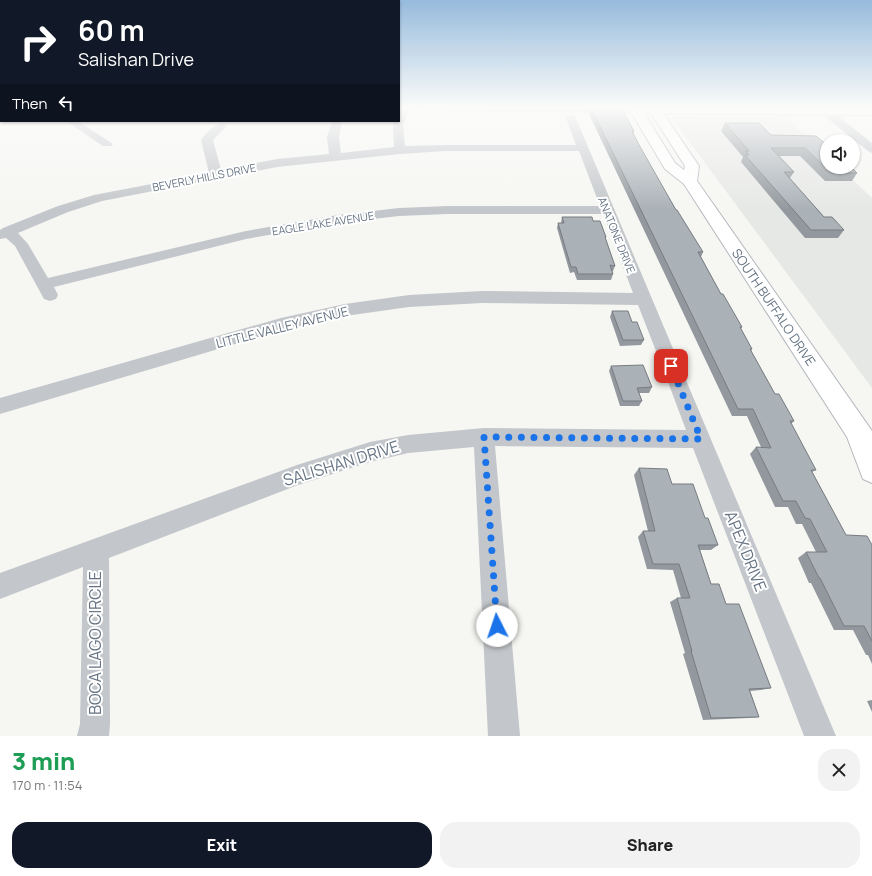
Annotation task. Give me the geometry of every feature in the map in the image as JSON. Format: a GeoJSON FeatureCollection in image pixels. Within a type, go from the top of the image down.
{"type":"FeatureCollection","features":[{"type":"Feature","properties":{"kind":"main road","name":"SOUTH BUFFALO DRIVE"},"geometry":{"type":"LineString","coordinates":[[655,141],[670,166],[690,181],[865,441],[872,471]]}},
{"type":"Feature","properties":{"kind":"main road"},"geometry":{"type":"LineString","coordinates":[[675,141],[692,166],[690,181]]}},
{"type":"Feature","properties":{"kind":"street"},"geometry":{"type":"LineString","coordinates":[[103,141],[107,144]]}},
{"type":"Feature","properties":{"kind":"street"},"geometry":{"type":"LineString","coordinates":[[207,141],[216,174]]}},
{"type":"Feature","properties":{"kind":"street"},"geometry":{"type":"LineString","coordinates":[[333,141],[335,156]]}},
{"type":"Feature","properties":{"kind":"street"},"geometry":{"type":"LineString","coordinates":[[399,141],[400,150]]}},
{"type":"Feature","properties":{"kind":"street","name":"ANATONE DRIVE"},"geometry":{"type":"LineString","coordinates":[[580,141],[668,359]]}},
{"type":"Feature","properties":{"kind":"street"},"geometry":{"type":"LineString","coordinates":[[863,141],[872,149]]}},
{"type":"Feature","properties":{"kind":"street","name":"BEVERLY HILLS DRIVE"},"geometry":{"type":"LineString","coordinates":[[4,233],[63,209],[99,198],[277,163],[400,150],[444,148],[583,148]]}},
{"type":"Feature","properties":{"kind":"street","name":"EAGLE LAKE AVENUE"},"geometry":{"type":"LineString","coordinates":[[4,233],[21,244],[47,289],[246,235],[338,219],[399,212],[448,210],[608,210]]}},
{"type":"Feature","properties":{"kind":"street","name":"LITTLE VALLEY AVENUE"},"geometry":{"type":"LineString","coordinates":[[0,406],[281,324],[345,310],[409,301],[482,297],[643,299]]}},
{"type":"Feature","properties":{"kind":"street","name":"APEX DRIVE"},"geometry":{"type":"LineString","coordinates":[[668,359],[820,736]]}},
{"type":"Feature","properties":{"kind":"street"},"geometry":{"type":"LineString","coordinates":[[484,437],[504,736]]}},
{"type":"Feature","properties":{"kind":"street","name":"SALISHAN DRIVE"},"geometry":{"type":"LineString","coordinates":[[0,586],[297,475],[370,452],[408,444],[484,437],[701,439]]}},
{"type":"Feature","properties":{"kind":"street","name":"BOCA LAGO CIRCLE"},"geometry":{"type":"LineString","coordinates":[[92,736],[95,724],[96,550]]}},
{"type":"Feature","properties":{"kind":"shaded area"},"geometry":{"type":"Polygon","coordinates":[[[689,141],[811,141],[820,149],[820,174],[846,174],[872,198],[872,388],[689,141]]]}},
{"type":"Feature","properties":{"kind":"building"},"geometry":{"type":"Polygon","coordinates":[[[607,141],[637,141],[676,210],[703,252],[698,252],[721,294],[723,294],[742,327],[740,327],[752,349],[750,349],[775,394],[779,394],[794,421],[790,421],[816,470],[811,470],[846,535],[867,536],[872,545],[872,641],[864,626],[844,626],[806,552],[827,552],[810,519],[805,518],[796,501],[783,501],[756,447],[771,448],[753,409],[738,409],[607,141]]]}},
{"type":"Feature","properties":{"kind":"building"},"geometry":{"type":"Polygon","coordinates":[[[741,141],[820,141],[820,162],[805,148],[771,148],[794,172],[784,172],[824,217],[832,217],[844,230],[811,230],[745,155],[749,155],[746,151],[749,151],[741,141]]]}},
{"type":"Feature","properties":{"kind":"building"},"geometry":{"type":"Polygon","coordinates":[[[562,217],[592,217],[593,221],[600,221],[615,266],[610,265],[613,274],[578,274],[576,267],[571,267],[558,223],[564,223],[562,217]]]}},
{"type":"Feature","properties":{"kind":"building"},"geometry":{"type":"Polygon","coordinates":[[[612,311],[628,311],[632,322],[637,322],[644,340],[623,340],[612,311]]]}},
{"type":"Feature","properties":{"kind":"building"},"geometry":{"type":"Polygon","coordinates":[[[643,365],[652,387],[637,388],[642,401],[623,401],[611,366],[643,365]]]}},
{"type":"Feature","properties":{"kind":"building"},"geometry":{"type":"Polygon","coordinates":[[[639,468],[667,469],[672,484],[693,484],[705,518],[708,518],[718,545],[698,545],[711,584],[719,584],[726,604],[739,604],[771,688],[749,689],[759,717],[711,718],[677,598],[690,598],[679,564],[653,564],[643,531],[655,531],[639,468]]]}},
{"type":"Feature","properties":{"kind":"route"},"geometry":{"type":"LineString","coordinates":[[497,626],[484,437],[701,439],[671,366]]}}]}
